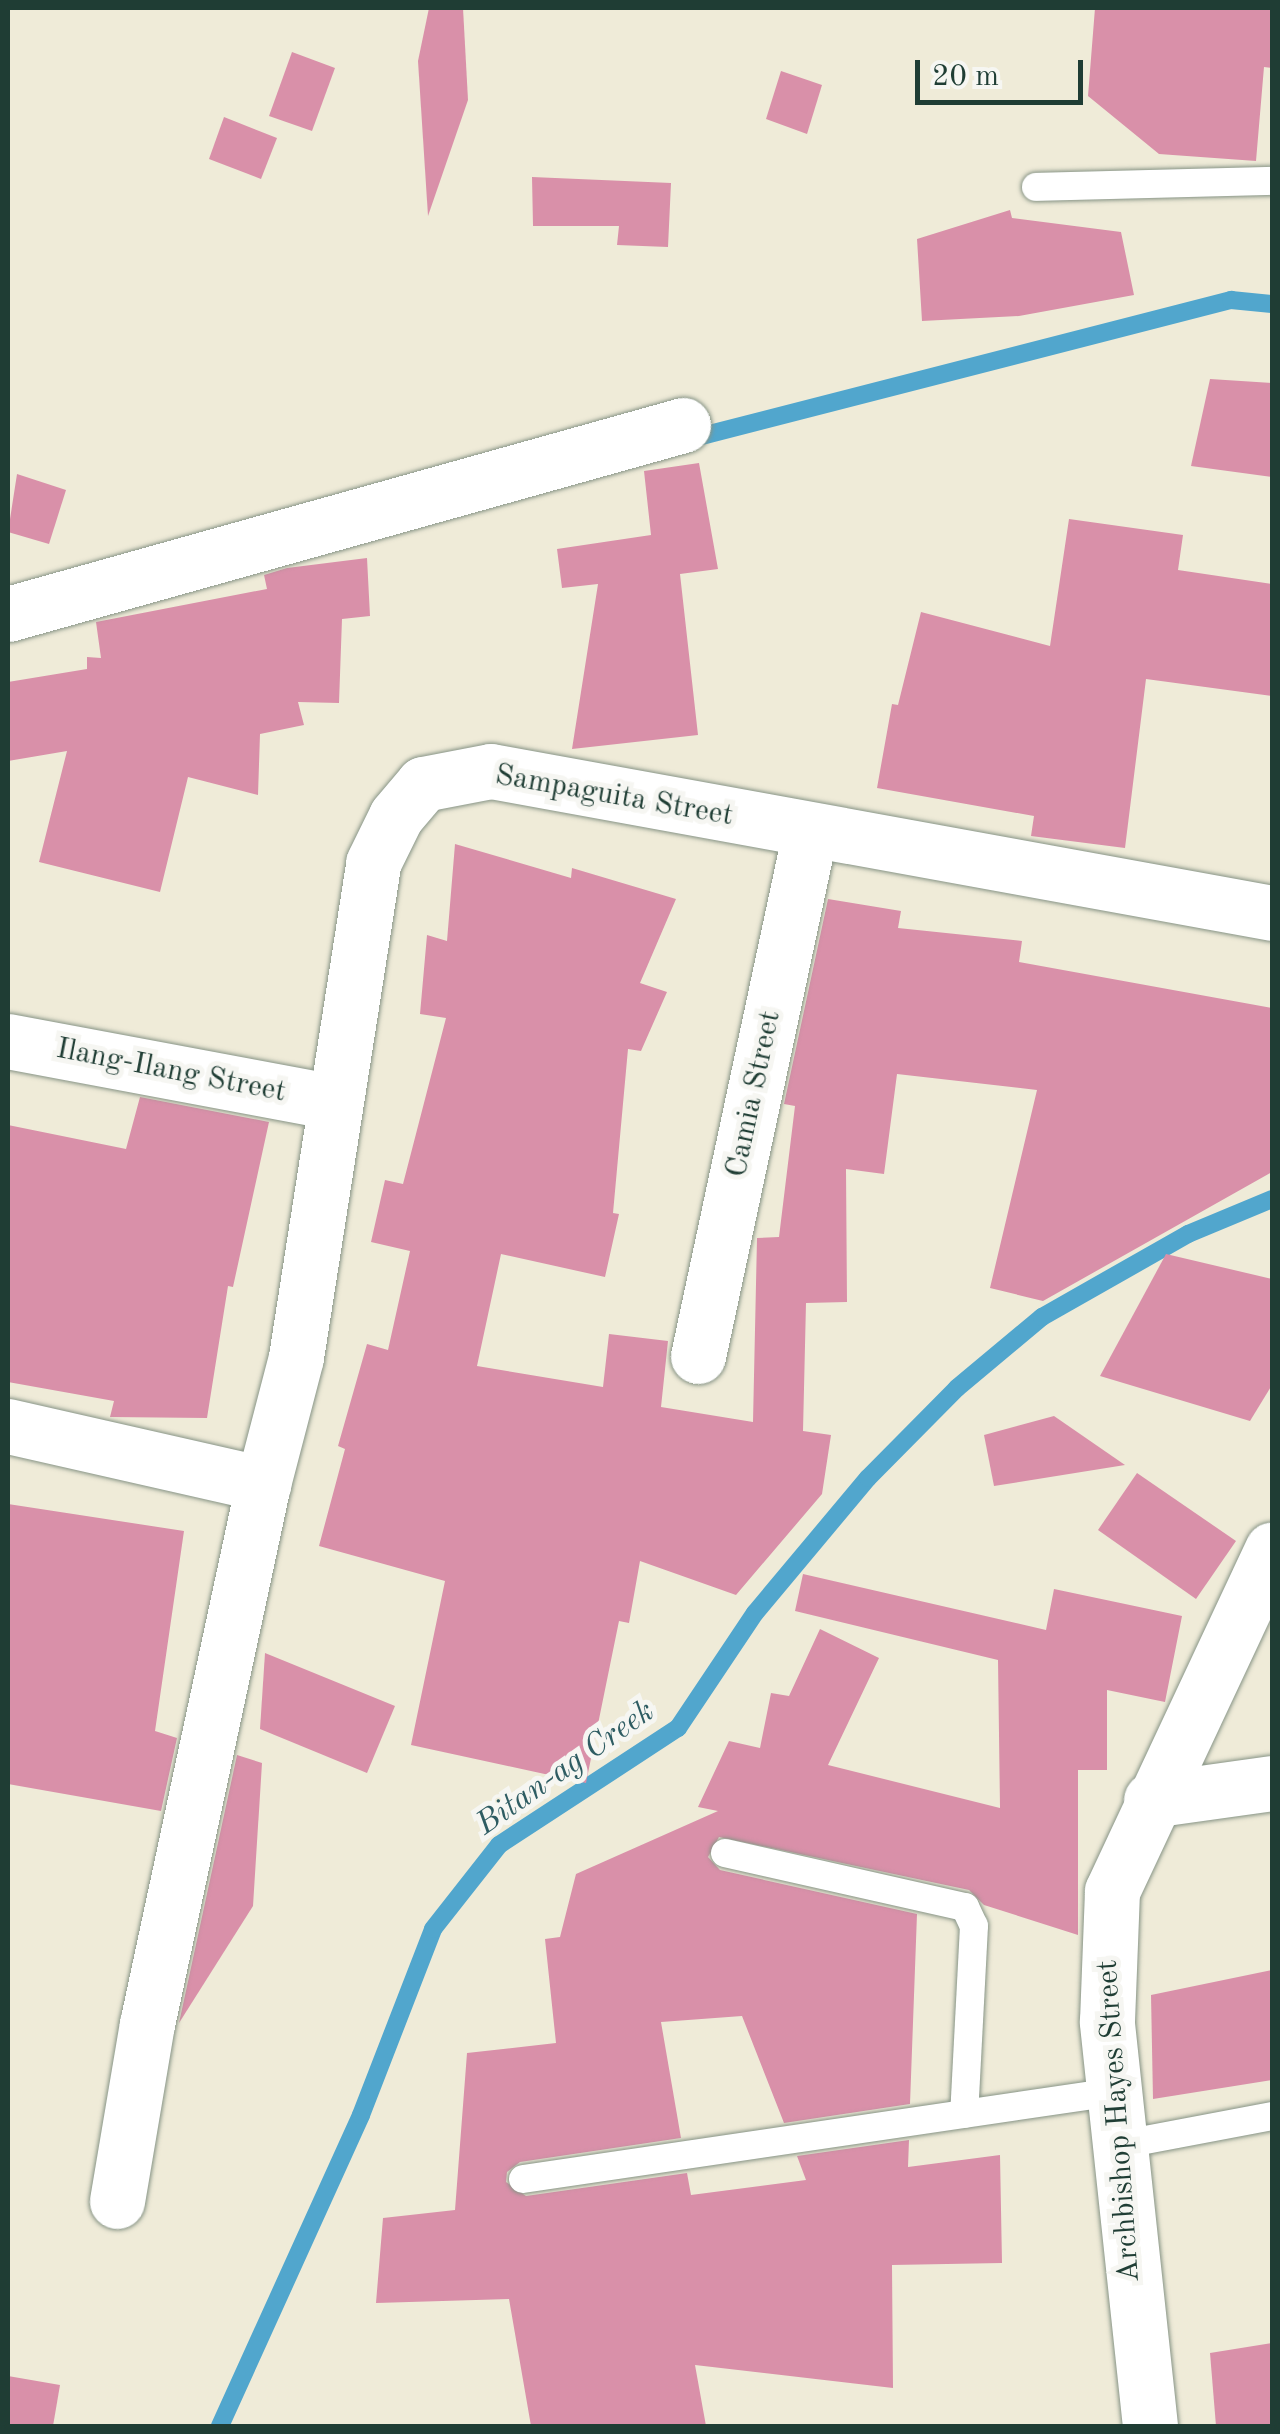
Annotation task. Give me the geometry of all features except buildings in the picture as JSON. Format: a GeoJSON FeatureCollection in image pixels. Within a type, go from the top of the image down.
{"type":"FeatureCollection","features":[{"type":"Feature","properties":{"kind":"street"},"geometry":{"type":"LineString","coordinates":[[8,614],[683,424]]}},
{"type":"Feature","properties":{"kind":"street","name":"Sampaguita Street"},"geometry":{"type":"LineString","coordinates":[[117,2201],[147,2024],[263,1484],[296,1357],[373,863],[396,816],[424,784],[491,771],[1272,913]]}},
{"type":"Feature","properties":{"kind":"street","name":"Camia Street"},"geometry":{"type":"LineString","coordinates":[[698,1356],[810,832]]}},
{"type":"Feature","properties":{"kind":"street","name":"Ilang-Ilang Street"},"geometry":{"type":"LineString","coordinates":[[8,1041],[334,1102]]}},
{"type":"Feature","properties":{"kind":"street"},"geometry":{"type":"LineString","coordinates":[[8,1426],[263,1484]]}},
{"type":"Feature","properties":{"kind":"street","name":"Archbishop Hayes Street"},"geometry":{"type":"LineString","coordinates":[[1150,2426],[1116,2118],[1106,1947],[1112,1891],[1272,1550]]}},
{"type":"Feature","properties":{"kind":"street"},"geometry":{"type":"LineString","coordinates":[[1152,1800],[1272,1783]]}},
{"type":"Feature","properties":{"kind":"lane"},"geometry":{"type":"LineString","coordinates":[[1036,186],[1272,181]]}},
{"type":"Feature","properties":{"kind":"lane"},"geometry":{"type":"LineString","coordinates":[[725,1852],[965,1907],[974,1926],[964,2114]]}},
{"type":"Feature","properties":{"kind":"lane"},"geometry":{"type":"LineString","coordinates":[[523,2180],[964,2114],[1116,2118],[1272,2116]]}},
{"type":"Feature","properties":{"kind":"waterway"},"geometry":{"type":"LineString","coordinates":[[686,440],[1231,300],[1272,304]]}},
{"type":"Feature","properties":{"kind":"waterway","name":"Bitan-ag Creek"},"geometry":{"type":"LineString","coordinates":[[220,2426],[361,2115],[433,1929],[499,1845],[678,1728],[755,1613],[868,1478],[957,1388],[1042,1317],[1188,1234],[1272,1199]]}}]}
